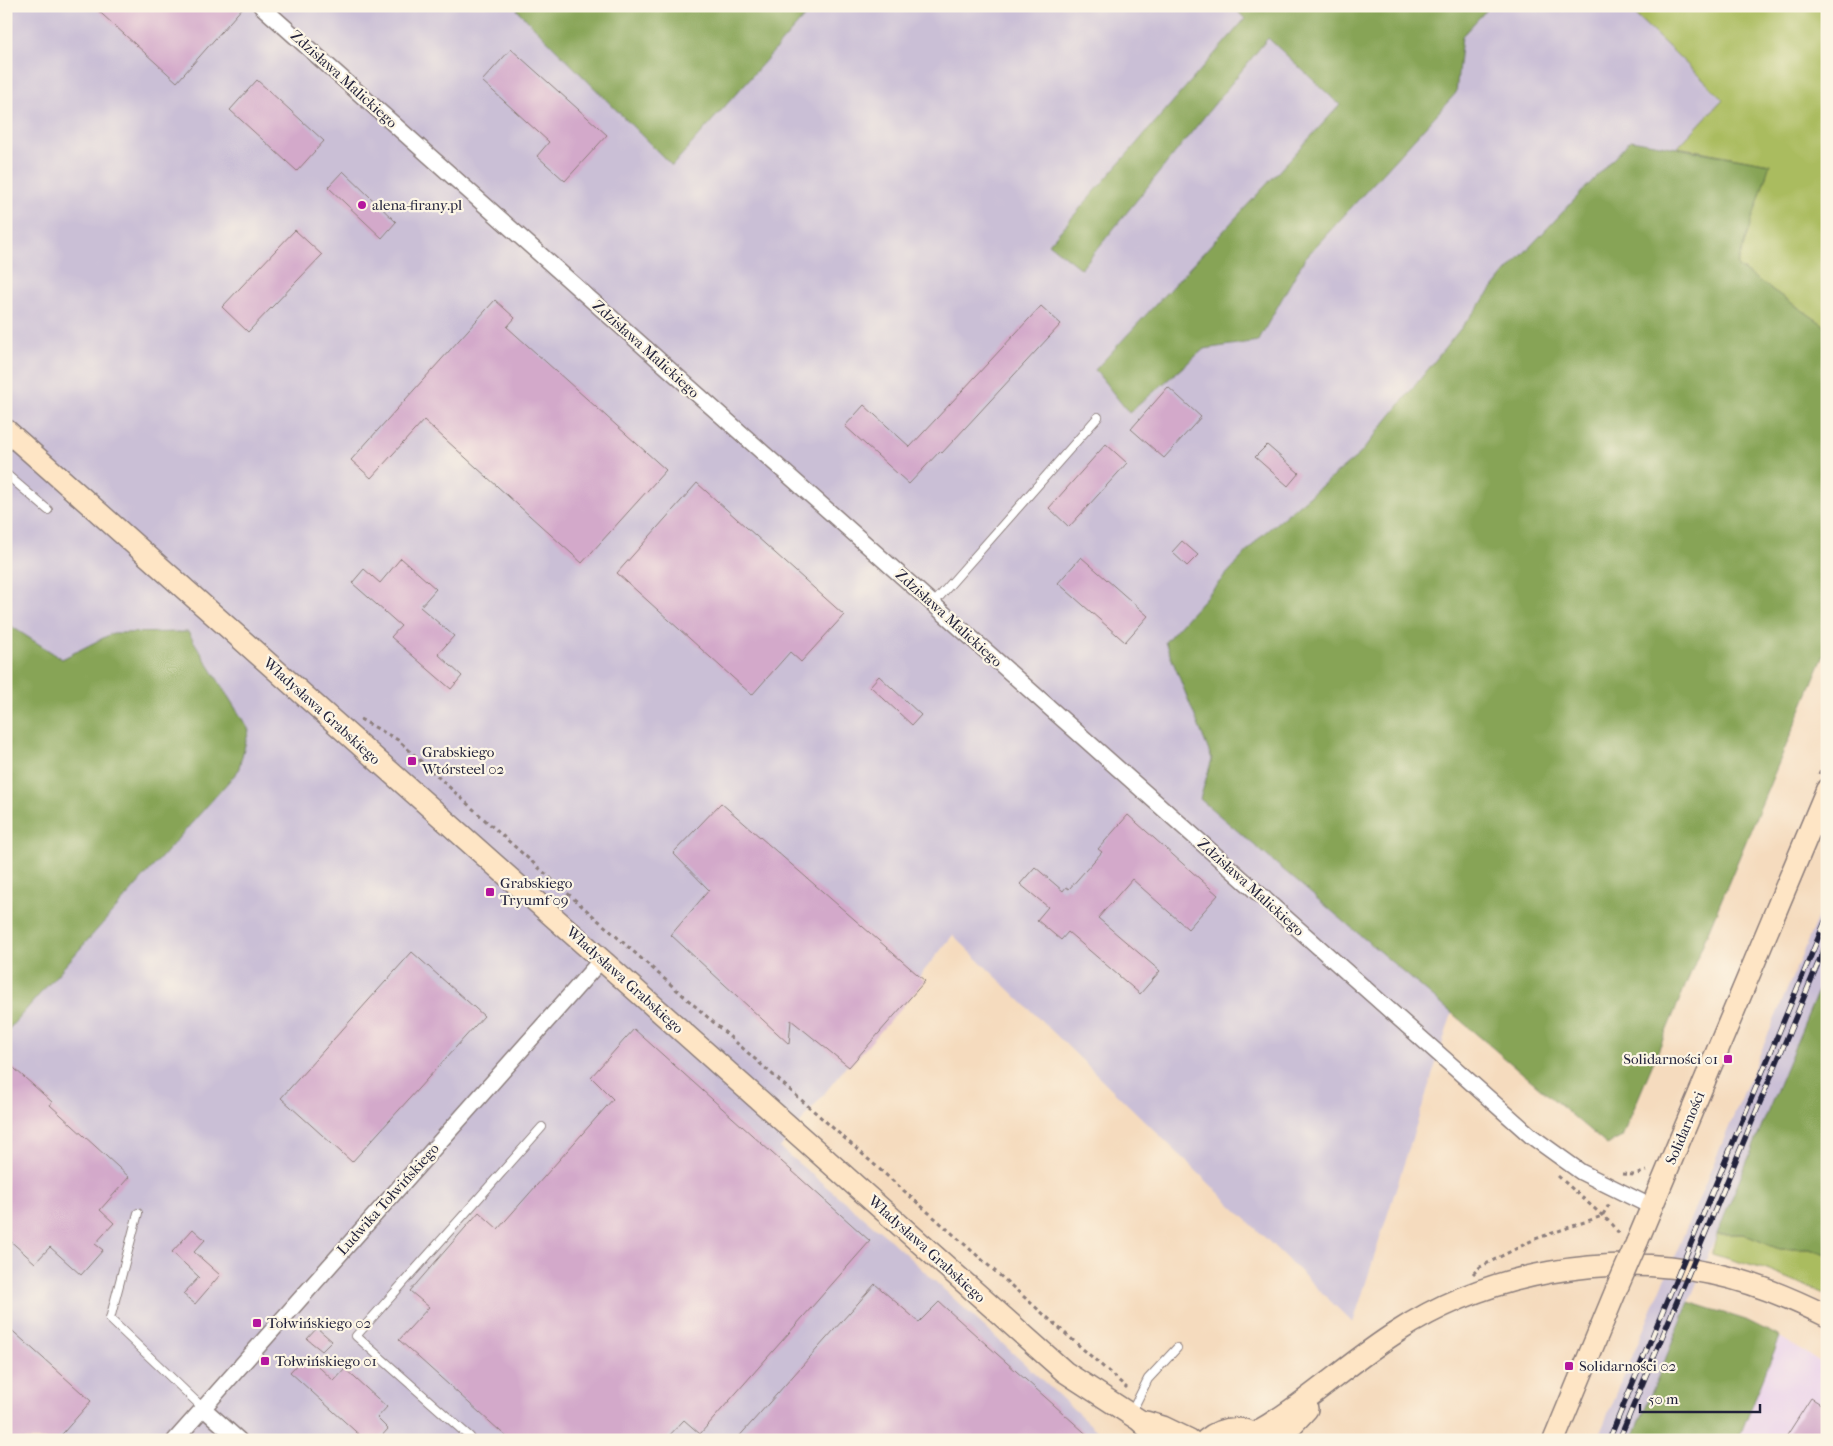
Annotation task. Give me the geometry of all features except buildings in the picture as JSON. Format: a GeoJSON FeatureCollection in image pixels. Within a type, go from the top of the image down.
{"type":"FeatureCollection","features":[{"type":"Feature","properties":{"kind":"street","name":"Zdzisława Malickiego"},"geometry":{"type":"LineString","coordinates":[[261,6],[1542,1146],[1581,1172],[1652,1207]]}},
{"type":"Feature","properties":{"kind":"street","name":"Władysława Grabskiego"},"geometry":{"type":"LineString","coordinates":[[6,430],[1065,1372],[1190,1440]]}},
{"type":"Feature","properties":{"kind":"street","name":"Solidarności"},"geometry":{"type":"LineString","coordinates":[[1554,1440],[1617,1288],[1629,1240],[1652,1207],[1827,789]]}},
{"type":"Feature","properties":{"kind":"street","name":"Ludwika Tołwińskiego"},"geometry":{"type":"LineString","coordinates":[[175,1440],[602,959]]}},
{"type":"Feature","properties":{"kind":"street"},"geometry":{"type":"LineString","coordinates":[[1206,1440],[1213,1434],[1227,1429],[1241,1428],[1260,1436],[1327,1386],[1357,1359],[1398,1331],[1432,1312],[1483,1291],[1549,1273],[1599,1266],[1648,1266],[1714,1274],[1774,1292],[1827,1316]]}},
{"type":"Feature","properties":{"kind":"street"},"geometry":{"type":"LineString","coordinates":[[1278,1440],[1327,1386]]}},
{"type":"Feature","properties":{"kind":"street"},"geometry":{"type":"LineString","coordinates":[[203,1408],[239,1440]]}},
{"type":"Feature","properties":{"kind":"street","name":"Władysława Grabskiego"},"geometry":{"type":"LineString","coordinates":[[1136,1411],[1161,1440]]}},
{"type":"Feature","properties":{"kind":"lane"},"geometry":{"type":"LineString","coordinates":[[933,604],[1098,417]]}},
{"type":"Feature","properties":{"kind":"lane"},"geometry":{"type":"LineString","coordinates":[[6,474],[48,510]]}},
{"type":"Feature","properties":{"kind":"lane"},"geometry":{"type":"LineString","coordinates":[[467,1440],[470,1437],[356,1336],[542,1127]]}},
{"type":"Feature","properties":{"kind":"lane"},"geometry":{"type":"LineString","coordinates":[[138,1213],[110,1319],[203,1408]]}},
{"type":"Feature","properties":{"kind":"lane"},"geometry":{"type":"LineString","coordinates":[[1136,1411],[1148,1379],[1177,1348]]}},
{"type":"Feature","properties":{"kind":"path"},"geometry":{"type":"LineString","coordinates":[[496,830],[1136,1411]]}},
{"type":"Feature","properties":{"kind":"path"},"geometry":{"type":"LineString","coordinates":[[1626,1175],[1640,1173],[1653,1166]]}},
{"type":"Feature","properties":{"kind":"path"},"geometry":{"type":"LineString","coordinates":[[1470,1279],[1480,1267],[1535,1239],[1602,1216],[1629,1240]]}},
{"type":"Feature","properties":{"kind":"shaded area"},"geometry":{"type":"Polygon","coordinates":[[[6,6],[1774,6],[1353,1323],[953,935],[780,1148],[887,1237],[1107,1440],[6,1440],[6,6]]]}},
{"type":"Feature","properties":{"kind":"shaded area"},"geometry":{"type":"Polygon","coordinates":[[[1827,895],[1827,968],[1632,1440],[1597,1440],[1827,895]]]}},
{"type":"Feature","properties":{"kind":"shaded area"},"geometry":{"type":"Polygon","coordinates":[[[1780,1337],[1827,1366],[1827,1440],[1738,1440],[1780,1337]]]}},
{"type":"Feature","properties":{"kind":"green space"},"geometry":{"type":"Polygon","coordinates":[[[520,6],[814,6],[672,166],[517,10],[520,6]]]}},
{"type":"Feature","properties":{"kind":"green space"},"geometry":{"type":"Polygon","coordinates":[[[1233,6],[1490,6],[1462,36],[1456,93],[1305,258],[1258,341],[1204,349],[1129,413],[1095,370],[1340,105],[1268,38],[1081,269],[1049,244],[1245,19],[1233,6]]]}},
{"type":"Feature","properties":{"kind":"green space"},"geometry":{"type":"Polygon","coordinates":[[[1626,6],[1827,6],[1827,327],[1737,266],[1769,164],[1678,147],[1723,99],[1626,6]]]}},
{"type":"Feature","properties":{"kind":"green space"},"geometry":{"type":"Polygon","coordinates":[[[1631,140],[1770,164],[1737,266],[1827,327],[1827,648],[1622,1137],[1607,1145],[1200,799],[1212,759],[1165,642],[1262,535],[1360,454],[1506,272],[1631,140]]]}},
{"type":"Feature","properties":{"kind":"green space"},"geometry":{"type":"Polygon","coordinates":[[[6,623],[62,659],[113,633],[188,632],[249,730],[238,771],[7,1031],[6,623]]]}},
{"type":"Feature","properties":{"kind":"green space"},"geometry":{"type":"Polygon","coordinates":[[[1827,969],[1827,1254],[1809,1249],[1779,1249],[1743,1234],[1717,1234],[1827,969]]]}},
{"type":"Feature","properties":{"kind":"green space"},"geometry":{"type":"Polygon","coordinates":[[[1717,1234],[1743,1234],[1779,1249],[1809,1249],[1827,1254],[1827,1295],[1767,1270],[1712,1254],[1717,1234]]]}},
{"type":"Feature","properties":{"kind":"green space"},"geometry":{"type":"Polygon","coordinates":[[[1689,1302],[1746,1320],[1780,1337],[1738,1440],[1632,1440],[1689,1302]]]}},
{"type":"Feature","properties":{"kind":"railway"},"geometry":{"type":"LineString","coordinates":[[1609,1440],[1827,917]]}},
{"type":"Feature","properties":{"kind":"railway"},"geometry":{"type":"LineString","coordinates":[[1619,1440],[1827,942]]}},
{"type":"Feature","properties":{"kind":"place","name":"alena-firany.pl"},"geometry":{"type":"Point","coordinates":[362,205]}},
{"type":"Feature","properties":{"kind":"place","name":"Grabskiego Wtórsteel 02"},"geometry":{"type":"Point","coordinates":[412,761]}},
{"type":"Feature","properties":{"kind":"place","name":"Grabskiego Tryumf 09"},"geometry":{"type":"Point","coordinates":[490,892]}},
{"type":"Feature","properties":{"kind":"place","name":"Solidarności 01"},"geometry":{"type":"Point","coordinates":[1728,1059]}},
{"type":"Feature","properties":{"kind":"place","name":"Tołwińskiego 02"},"geometry":{"type":"Point","coordinates":[257,1323]}},
{"type":"Feature","properties":{"kind":"place","name":"Tołwińskiego 01"},"geometry":{"type":"Point","coordinates":[265,1361]}},
{"type":"Feature","properties":{"kind":"place","name":"Solidarności 02"},"geometry":{"type":"Point","coordinates":[1569,1366]}}]}
